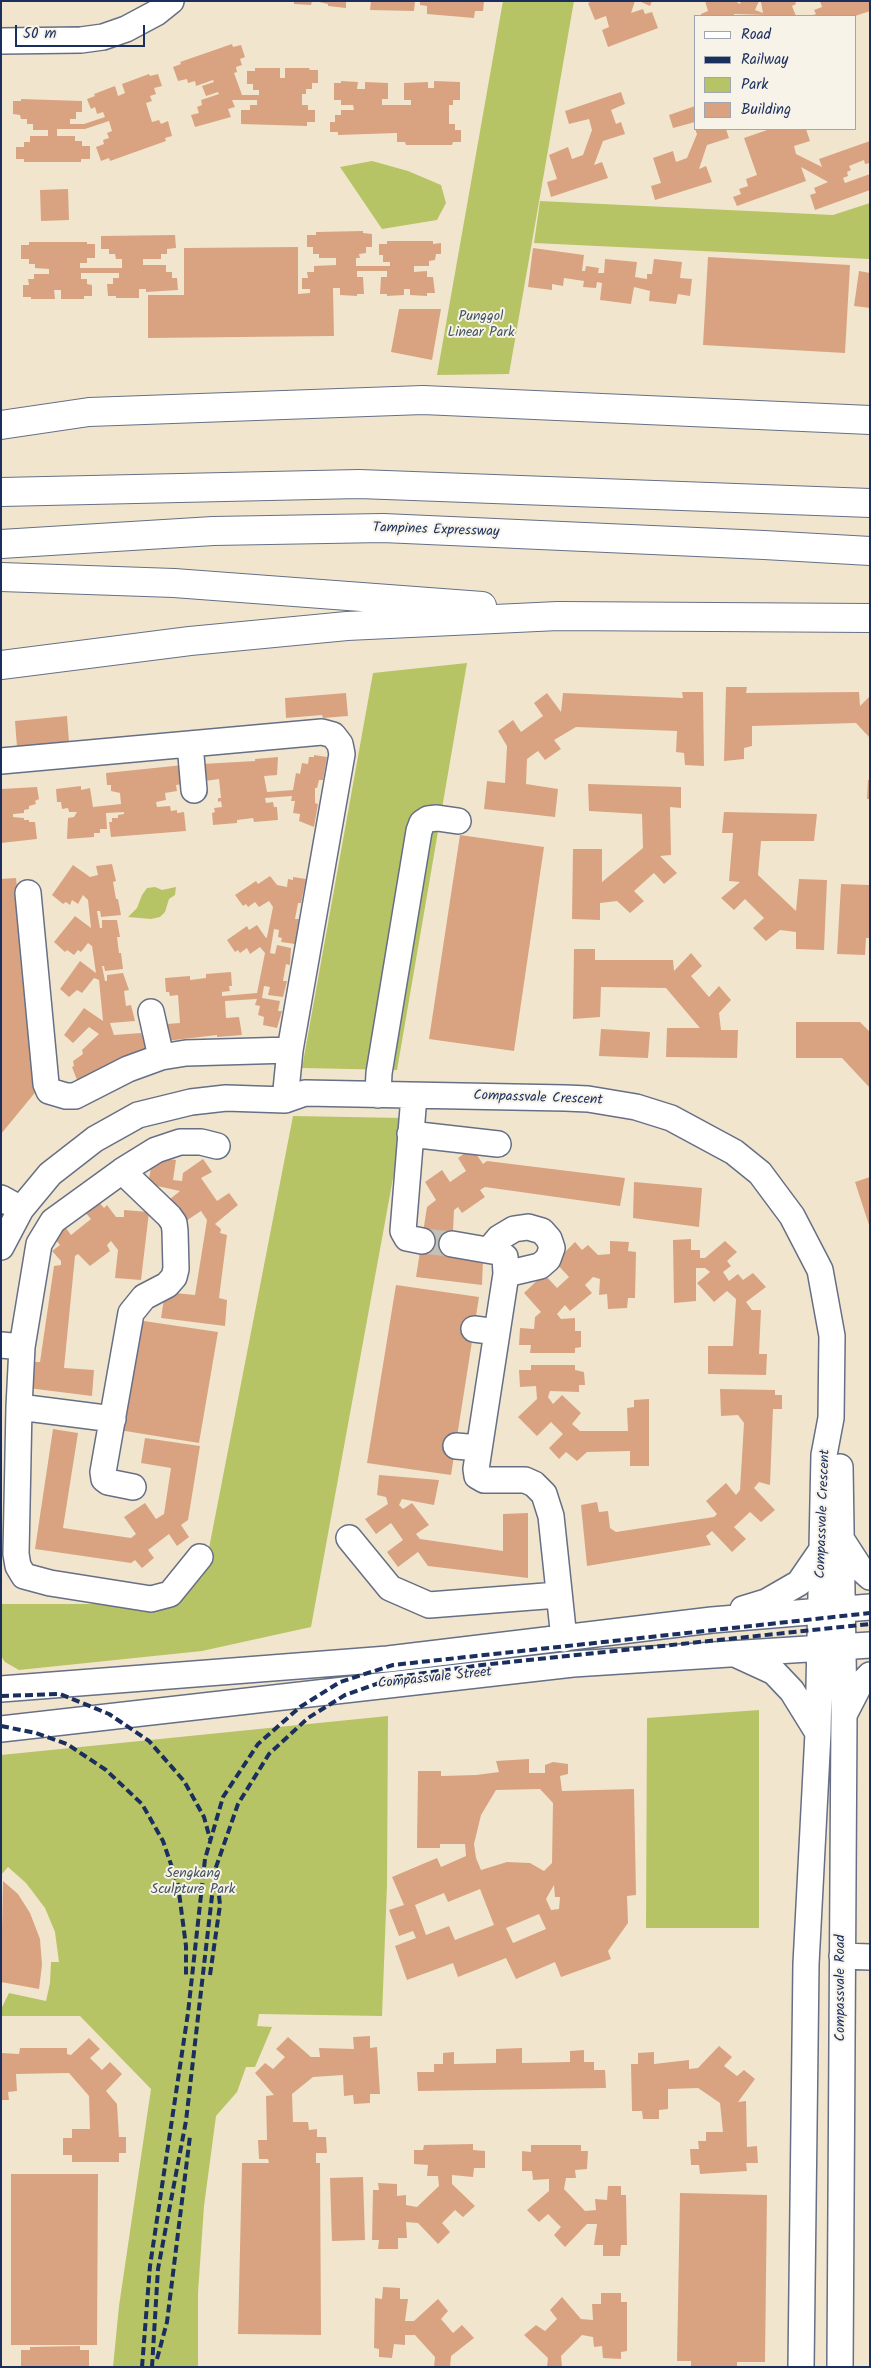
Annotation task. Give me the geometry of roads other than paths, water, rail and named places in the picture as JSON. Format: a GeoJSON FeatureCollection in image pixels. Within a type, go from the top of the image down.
{"type":"FeatureCollection","features":[{"type":"Feature","properties":{"kind":"highway"},"geometry":{"type":"LineString","coordinates":[[1,425],[89,412],[423,400],[870,420]]}},
{"type":"Feature","properties":{"kind":"highway"},"geometry":{"type":"LineString","coordinates":[[1,405],[89,412]]}},
{"type":"Feature","properties":{"kind":"highway"},"geometry":{"type":"LineString","coordinates":[[702,412],[870,436]]}},
{"type":"Feature","properties":{"kind":"highway"},"geometry":{"type":"LineString","coordinates":[[1,492],[359,484],[870,504]]}},
{"type":"Feature","properties":{"kind":"highway","name":"Tampines Expressway"},"geometry":{"type":"LineString","coordinates":[[1,544],[213,531],[383,528],[764,544],[870,551]]}},
{"type":"Feature","properties":{"kind":"highway"},"geometry":{"type":"LineString","coordinates":[[1,577],[174,583],[461,603],[558,616]]}},
{"type":"Feature","properties":{"kind":"highway"},"geometry":{"type":"LineString","coordinates":[[1,665],[190,641],[347,626],[558,616],[870,618]]}},
{"type":"Feature","properties":{"kind":"street"},"geometry":{"type":"LineString","coordinates":[[1,41],[72,34],[92,25],[130,14],[152,1]]}},
{"type":"Feature","properties":{"kind":"street"},"geometry":{"type":"LineString","coordinates":[[1,28],[103,37],[126,29],[156,13],[171,1]]}},
{"type":"Feature","properties":{"kind":"street"},"geometry":{"type":"LineString","coordinates":[[10,760],[322,732],[333,735],[340,744],[342,754],[290,1050],[292,1093]]}},
{"type":"Feature","properties":{"kind":"street"},"geometry":{"type":"LineString","coordinates":[[190,744],[194,790]]}},
{"type":"Feature","properties":{"kind":"street"},"geometry":{"type":"LineString","coordinates":[[378,1095],[380,1064],[419,831],[422,823],[428,819],[436,818],[458,821]]}},
{"type":"Feature","properties":{"kind":"street"},"geometry":{"type":"LineString","coordinates":[[28,893],[46,1084],[49,1091],[75,1096],[128,1069],[161,1057],[186,1053],[290,1050]]}},
{"type":"Feature","properties":{"kind":"street"},"geometry":{"type":"LineString","coordinates":[[152,1012],[161,1057]]}},
{"type":"Feature","properties":{"kind":"street","name":"Compassvale Crescent"},"geometry":{"type":"LineString","coordinates":[[1,1248],[8,1207],[95,1139],[138,1114],[192,1102],[292,1093],[565,1098],[611,1102],[671,1118],[734,1152],[760,1173],[792,1216],[820,1270],[832,1336],[831,1418],[840,1456],[831,1544],[831,1610]]}},
{"type":"Feature","properties":{"kind":"street"},"geometry":{"type":"LineString","coordinates":[[414,1096],[403,1231],[407,1238],[422,1241]]}},
{"type":"Feature","properties":{"kind":"street"},"geometry":{"type":"LineString","coordinates":[[410,1134],[498,1144]]}},
{"type":"Feature","properties":{"kind":"street"},"geometry":{"type":"LineString","coordinates":[[200,1557],[170,1594],[151,1599],[50,1583],[24,1576],[18,1566],[16,1554],[19,1407],[11,1346],[39,1244],[53,1221],[122,1171],[156,1150],[180,1142],[201,1142],[217,1146]]}},
{"type":"Feature","properties":{"kind":"street"},"geometry":{"type":"LineString","coordinates":[[122,1171],[169,1216],[174,1223],[175,1231],[176,1269],[174,1277],[167,1284],[144,1297],[131,1313],[133,1322],[103,1472],[104,1479],[108,1482],[133,1487]]}},
{"type":"Feature","properties":{"kind":"street"},"geometry":{"type":"LineString","coordinates":[[489,1250],[499,1238],[514,1229],[528,1226],[542,1231],[549,1239],[552,1248],[548,1259],[540,1266],[506,1274]]}},
{"type":"Feature","properties":{"kind":"street"},"geometry":{"type":"LineString","coordinates":[[452,1244],[489,1250],[502,1254],[505,1257],[506,1274],[485,1331],[467,1447],[480,1479],[525,1480],[534,1484],[544,1494],[551,1516],[564,1639]]}},
{"type":"Feature","properties":{"kind":"street"},"geometry":{"type":"LineString","coordinates":[[19,1407],[113,1419]]}},
{"type":"Feature","properties":{"kind":"street"},"geometry":{"type":"LineString","coordinates":[[349,1538],[390,1588],[429,1606],[558,1595]]}},
{"type":"Feature","properties":{"kind":"street"},"geometry":{"type":"LineString","coordinates":[[712,1620],[766,1602],[799,1583],[831,1544],[870,1577]]}},
{"type":"Feature","properties":{"kind":"street","name":"Compassvale Street"},"geometry":{"type":"LineString","coordinates":[[1,1689],[388,1659],[712,1620],[870,1606]]}},
{"type":"Feature","properties":{"kind":"street","name":"Compassvale Road"},"geometry":{"type":"LineString","coordinates":[[801,2367],[806,1964],[818,1733],[831,1647],[831,1610]]}},
{"type":"Feature","properties":{"kind":"street","name":"Compassvale Street"},"geometry":{"type":"LineString","coordinates":[[1,1729],[573,1664],[870,1645]]}},
{"type":"Feature","properties":{"kind":"street","name":"Compassvale Road"},"geometry":{"type":"LineString","coordinates":[[831,1647],[844,1715],[840,2367]]}},
{"type":"Feature","properties":{"kind":"street"},"geometry":{"type":"LineString","coordinates":[[734,1654],[774,1672],[792,1691],[818,1733]]}},
{"type":"Feature","properties":{"kind":"street"},"geometry":{"type":"LineString","coordinates":[[844,1715],[859,1686],[870,1675]]}},
{"type":"Feature","properties":{"kind":"street"},"geometry":{"type":"LineString","coordinates":[[842,1956],[870,1957]]}},
{"type":"Feature","properties":{"kind":"tunnel"},"geometry":{"type":"LineString","coordinates":[[422,1241],[452,1244]]}},
{"type":"Feature","properties":{"kind":"railway"},"geometry":{"type":"LineString","coordinates":[[142,2367],[150,2266],[188,2013],[205,1859],[223,1797],[258,1744],[300,1707],[340,1682],[393,1665],[870,1613]]}},
{"type":"Feature","properties":{"kind":"railway"},"geometry":{"type":"LineString","coordinates":[[152,2367],[158,2269],[186,2121],[215,1870],[238,1804],[269,1754],[308,1718],[345,1695],[396,1677],[482,1665],[870,1624]]}},
{"type":"Feature","properties":{"kind":"railway"},"geometry":{"type":"LineString","coordinates":[[1,1696],[60,1694],[109,1714],[149,1741],[184,1781],[204,1817],[210,1839]]}},
{"type":"Feature","properties":{"kind":"railway"},"geometry":{"type":"LineString","coordinates":[[1,1726],[36,1733],[67,1744],[106,1770],[142,1804],[163,1841],[178,1885],[186,1946],[186,1976]]}},
{"type":"Feature","properties":{"kind":"railway"},"geometry":{"type":"LineString","coordinates":[[210,1975],[220,1905],[218,1886]]}},
{"type":"Feature","properties":{"kind":"railway"},"geometry":{"type":"LineString","coordinates":[[157,2359],[167,2322],[190,2136]]}},
{"type":"Feature","properties":{"kind":"park label","name":"Punggol Linear Park"},"geometry":{"type":"Point","coordinates":[481,326]}},
{"type":"Feature","properties":{"kind":"park label","name":"Sengkang Sculpture Park"},"geometry":{"type":"Point","coordinates":[193,1884]}}]}
